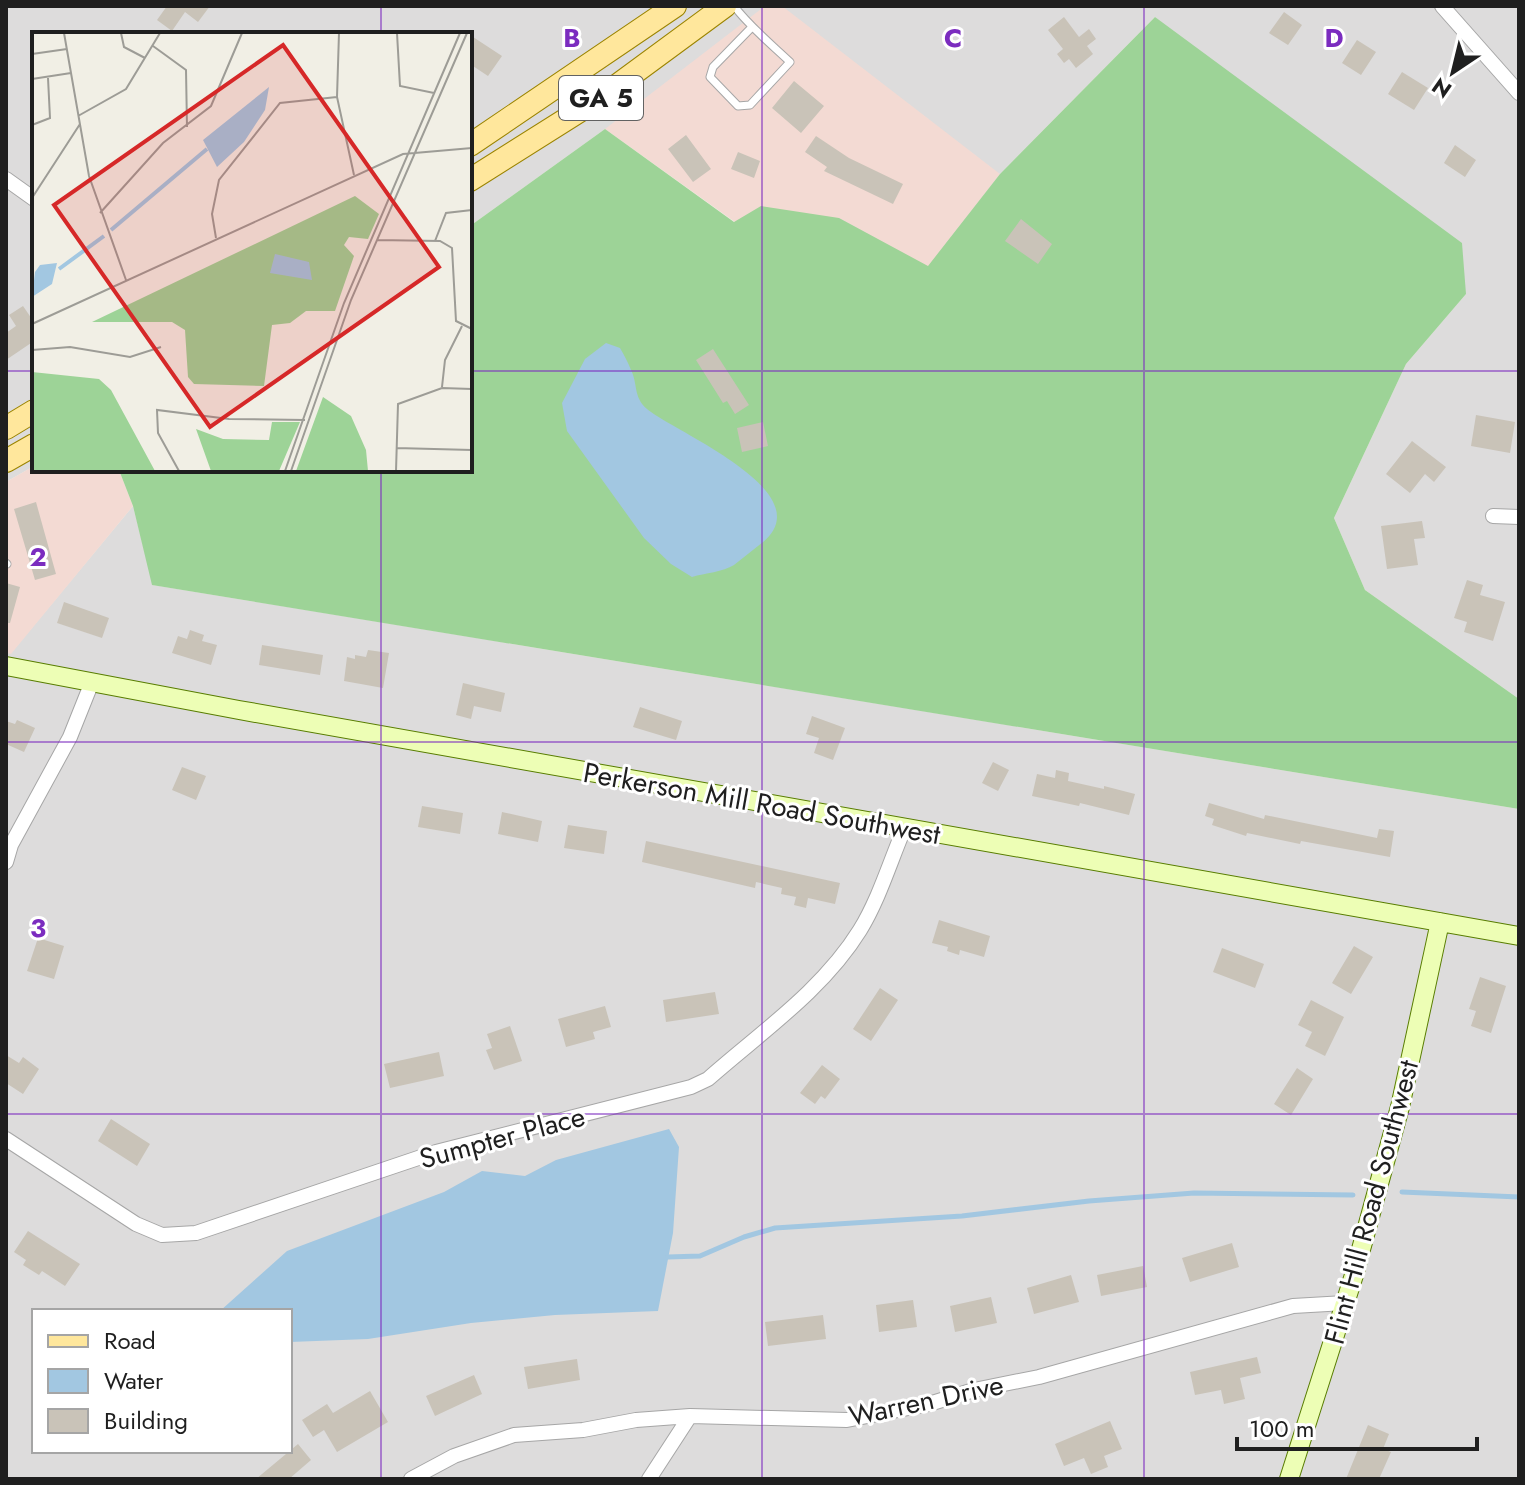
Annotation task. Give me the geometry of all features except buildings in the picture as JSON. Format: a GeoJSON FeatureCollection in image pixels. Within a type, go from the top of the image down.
{"type":"FeatureCollection","features":[{"type":"Feature","properties":{"kind":"main road","name":"GA 5"},"geometry":{"type":"LineString","coordinates":[[472,144],[675,6]]}},
{"type":"Feature","properties":{"kind":"main road","name":"GA 5"},"geometry":{"type":"LineString","coordinates":[[472,179],[600,98],[725,6]]}},
{"type":"Feature","properties":{"kind":"main road"},"geometry":{"type":"LineString","coordinates":[[6,428],[32,412]]}},
{"type":"Feature","properties":{"kind":"main road"},"geometry":{"type":"LineString","coordinates":[[6,461],[32,446]]}},
{"type":"Feature","properties":{"kind":"street"},"geometry":{"type":"LineString","coordinates":[[1442,6],[1519,93]]}},
{"type":"Feature","properties":{"kind":"street"},"geometry":{"type":"LineString","coordinates":[[6,179],[32,198]]}},
{"type":"Feature","properties":{"kind":"street"},"geometry":{"type":"LineString","coordinates":[[1493,516],[1519,517]]}},
{"type":"Feature","properties":{"kind":"street","name":"Perkerson Mill Road Southwest"},"geometry":{"type":"LineString","coordinates":[[6,666],[904,829],[1519,936]]}},
{"type":"Feature","properties":{"kind":"street"},"geometry":{"type":"LineString","coordinates":[[6,862],[11,845],[70,737],[92,682]]}},
{"type":"Feature","properties":{"kind":"street","name":"Sumpter Place"},"geometry":{"type":"LineString","coordinates":[[6,1139],[136,1224],[162,1235],[196,1233],[436,1152],[691,1087],[720,1069],[815,985],[840,958],[872,908],[904,829]]}},
{"type":"Feature","properties":{"kind":"street","name":"Flint Hill Road Southwest"},"geometry":{"type":"LineString","coordinates":[[1289,1479],[1345,1303],[1400,1107],[1440,922]]}},
{"type":"Feature","properties":{"kind":"street","name":"Warren Drive"},"geometry":{"type":"LineString","coordinates":[[411,1479],[454,1456],[514,1435],[583,1430],[636,1420],[690,1416],[847,1420],[1039,1377],[1293,1306],[1345,1303]]}},
{"type":"Feature","properties":{"kind":"street"},"geometry":{"type":"LineString","coordinates":[[649,1479],[690,1416]]}},
{"type":"Feature","properties":{"kind":"lane"},"geometry":{"type":"LineString","coordinates":[[734,6],[790,62],[750,105],[738,106],[710,77],[713,67],[752,27]]}},
{"type":"Feature","properties":{"kind":"shaded area"},"geometry":{"type":"Polygon","coordinates":[[[6,6],[1519,6],[1519,699],[1365,590],[1334,518],[1406,364],[1466,294],[1155,17],[1000,174],[928,267],[605,129],[472,225],[472,32],[32,32],[32,467],[6,482],[6,6]]]}},
{"type":"Feature","properties":{"kind":"shaded area"},"geometry":{"type":"Polygon","coordinates":[[[765,6],[782,6],[1000,174],[928,267],[839,218],[735,222],[605,129],[765,6]]]}},
{"type":"Feature","properties":{"kind":"shaded area"},"geometry":{"type":"Polygon","coordinates":[[[32,467],[32,472],[120,472],[133,506],[11,654],[6,653],[6,482],[32,467]]]}},
{"type":"Feature","properties":{"kind":"shaded area"},"geometry":{"type":"Polygon","coordinates":[[[133,506],[153,585],[1519,809],[1519,1479],[6,1479],[6,653],[11,653],[133,506]]]}},
{"type":"Feature","properties":{"kind":"green space"},"geometry":{"type":"Polygon","coordinates":[[[1155,17],[1462,243],[1466,294],[1406,364],[1334,518],[1365,590],[1519,699],[1519,809],[152,585],[133,506],[120,472],[472,472],[472,225],[605,129],[734,222],[761,206],[839,218],[928,266],[1000,174],[1155,17]]]}},
{"type":"Feature","properties":{"kind":"water"},"geometry":{"type":"Polygon","coordinates":[[[606,343],[620,348],[633,375],[640,400],[647,409],[740,467],[762,487],[775,506],[775,526],[758,546],[734,565],[692,577],[671,564],[644,538],[567,431],[562,403],[585,359],[606,343]]]}},
{"type":"Feature","properties":{"kind":"water"},"geometry":{"type":"Polygon","coordinates":[[[669,1129],[679,1147],[673,1233],[658,1311],[555,1315],[471,1323],[368,1339],[292,1342],[292,1309],[222,1309],[287,1251],[444,1192],[482,1171],[525,1176],[556,1160],[669,1129]]]}},
{"type":"Feature","properties":{"kind":"waterway"},"geometry":{"type":"LineString","coordinates":[[1402,1192],[1519,1197]]}},
{"type":"Feature","properties":{"kind":"waterway"},"geometry":{"type":"LineString","coordinates":[[668,1257],[700,1256],[744,1237],[775,1228],[962,1216],[1194,1193],[1353,1195]]}}]}
